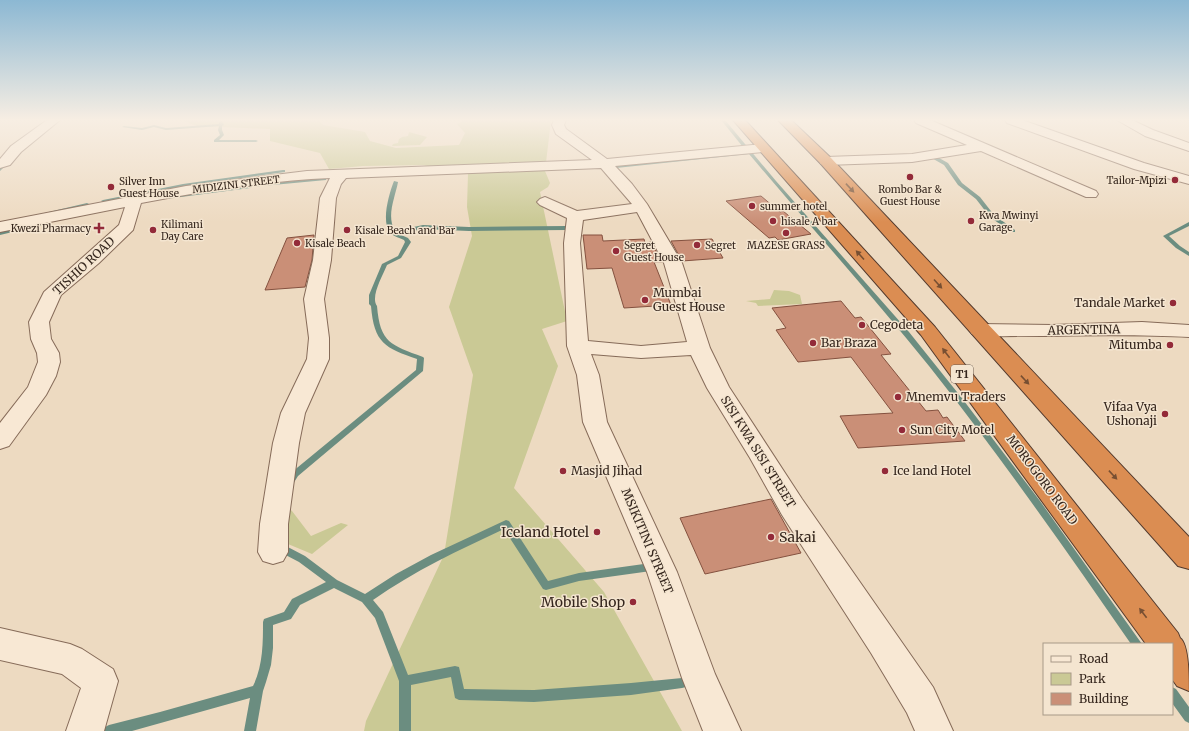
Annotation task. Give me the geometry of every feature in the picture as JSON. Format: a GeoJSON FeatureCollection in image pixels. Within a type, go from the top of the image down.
{"type":"FeatureCollection","features":[{"type":"Feature","properties":{"kind":"highway","name":"MOROGORO ROAD"},"geometry":{"type":"LineString","coordinates":[[769,154],[928,331],[1165,643]]}},
{"type":"Feature","properties":{"kind":"highway"},"geometry":{"type":"LineString","coordinates":[[819,154],[1189,557]]}},
{"type":"Feature","properties":{"kind":"highway"},"geometry":{"type":"LineString","coordinates":[[1173,652],[1189,674]]}},
{"type":"Feature","properties":{"kind":"street"},"geometry":{"type":"LineString","coordinates":[[0,164],[5,162],[12,154]]}},
{"type":"Feature","properties":{"kind":"street","name":"SISI KWA SISI STREET"},"geometry":{"type":"LineString","coordinates":[[592,154],[604,163],[627,187],[642,207],[673,263],[699,348],[718,388],[760,453],[792,507],[887,648],[920,700],[934,731]]}},
{"type":"Feature","properties":{"kind":"street","name":"MIDIZINI STREET"},"geometry":{"type":"LineString","coordinates":[[0,227],[135,199],[237,183],[343,173],[470,170],[604,163],[698,154]]}},
{"type":"Feature","properties":{"kind":"street"},"geometry":{"type":"LineString","coordinates":[[826,161],[912,158],[931,154]]}},
{"type":"Feature","properties":{"kind":"street"},"geometry":{"type":"LineString","coordinates":[[999,154],[1092,194]]}},
{"type":"Feature","properties":{"kind":"street"},"geometry":{"type":"LineString","coordinates":[[1106,154],[1139,166],[1189,180]]}},
{"type":"Feature","properties":{"kind":"street"},"geometry":{"type":"LineString","coordinates":[[273,552],[275,517],[286,443],[293,413],[318,359],[318,338],[314,299],[322,260],[328,198],[334,183],[343,173]]}},
{"type":"Feature","properties":{"kind":"street","name":"TISHIO ROAD"},"geometry":{"type":"LineString","coordinates":[[0,440],[38,390],[45,376],[49,362],[48,353],[41,339],[39,322],[53,292],[93,259],[127,227],[135,199]]}},
{"type":"Feature","properties":{"kind":"street"},"geometry":{"type":"LineString","coordinates":[[545,202],[575,216],[642,207]]}},
{"type":"Feature","properties":{"kind":"street","name":"MSIKITINI STREET"},"geometry":{"type":"LineString","coordinates":[[575,216],[572,243],[578,346],[588,375],[595,422],[662,572],[699,678],[722,731]]}},
{"type":"Feature","properties":{"kind":"street","name":"ARGENTINA"},"geometry":{"type":"LineString","coordinates":[[979,330],[1052,331],[1142,328],[1189,331]]}},
{"type":"Feature","properties":{"kind":"street"},"geometry":{"type":"LineString","coordinates":[[578,346],[641,352],[699,348]]}},
{"type":"Feature","properties":{"kind":"street"},"geometry":{"type":"LineString","coordinates":[[0,644],[70,660],[101,681],[84,731]]}},
{"type":"Feature","properties":{"kind":"green space"},"geometry":{"type":"Polygon","coordinates":[[[321,154],[547,154],[545,171],[550,183],[548,187],[540,192],[567,321],[542,329],[558,366],[514,488],[604,592],[682,731],[364,731],[366,721],[444,555],[473,375],[449,307],[472,236],[467,207],[468,174],[423,165],[363,166],[329,169],[321,154]]]}},
{"type":"Feature","properties":{"kind":"green space"},"geometry":{"type":"Polygon","coordinates":[[[774,290],[789,291],[800,295],[802,304],[758,306],[756,303],[746,301],[770,299],[774,290]]]}},
{"type":"Feature","properties":{"kind":"green space"},"geometry":{"type":"Polygon","coordinates":[[[283,503],[292,511],[311,536],[341,523],[348,525],[312,554],[288,544],[283,519],[283,503]]]}},
{"type":"Feature","properties":{"kind":"building"},"geometry":{"type":"Polygon","coordinates":[[[761,196],[780,212],[783,211],[811,234],[778,240],[775,237],[769,238],[726,201],[761,196]]]}},
{"type":"Feature","properties":{"kind":"building"},"geometry":{"type":"Polygon","coordinates":[[[314,235],[312,260],[305,287],[265,290],[287,238],[314,235]]]}},
{"type":"Feature","properties":{"kind":"building"},"geometry":{"type":"Polygon","coordinates":[[[583,235],[602,235],[603,241],[644,239],[645,243],[651,242],[662,262],[654,262],[671,305],[624,308],[612,268],[587,269],[583,235]]]}},
{"type":"Feature","properties":{"kind":"building","name":"Segret"},"geometry":{"type":"Polygon","coordinates":[[[712,239],[723,258],[682,261],[671,241],[712,239]]]}},
{"type":"Feature","properties":{"kind":"building"},"geometry":{"type":"Polygon","coordinates":[[[841,301],[855,318],[861,317],[891,354],[881,355],[926,411],[938,410],[943,418],[947,417],[965,441],[858,448],[840,416],[893,413],[851,357],[798,362],[776,330],[786,328],[772,308],[841,301]]]}},
{"type":"Feature","properties":{"kind":"building","name":"Sakai"},"geometry":{"type":"Polygon","coordinates":[[[771,499],[801,553],[705,574],[680,518],[771,499]]]}},
{"type":"Feature","properties":{"kind":"waterway"},"geometry":{"type":"LineString","coordinates":[[616,167],[739,154]]}},
{"type":"Feature","properties":{"kind":"waterway"},"geometry":{"type":"LineString","coordinates":[[751,154],[907,334],[959,399],[1062,538],[1136,643]]}},
{"type":"Feature","properties":{"kind":"waterway"},"geometry":{"type":"LineString","coordinates":[[930,155],[946,164],[960,184],[978,198],[992,216],[1013,231]]}},
{"type":"Feature","properties":{"kind":"waterway"},"geometry":{"type":"LineString","coordinates":[[0,170],[9,160]]}},
{"type":"Feature","properties":{"kind":"waterway"},"geometry":{"type":"LineString","coordinates":[[103,201],[183,185],[283,171]]}},
{"type":"Feature","properties":{"kind":"waterway"},"geometry":{"type":"LineString","coordinates":[[253,186],[324,179]]}},
{"type":"Feature","properties":{"kind":"waterway"},"geometry":{"type":"LineString","coordinates":[[290,482],[295,474],[419,371],[421,358],[392,347],[381,336],[377,329],[374,306],[372,304],[372,295],[385,264],[400,257],[408,242],[406,239],[393,233],[388,221],[389,208],[396,182]]}},
{"type":"Feature","properties":{"kind":"waterway"},"geometry":{"type":"LineString","coordinates":[[158,199],[250,187]]}},
{"type":"Feature","properties":{"kind":"waterway"},"geometry":{"type":"LineString","coordinates":[[39,215],[87,204]]}},
{"type":"Feature","properties":{"kind":"waterway"},"geometry":{"type":"LineString","coordinates":[[0,233],[40,224]]}},
{"type":"Feature","properties":{"kind":"waterway"},"geometry":{"type":"LineString","coordinates":[[1189,224],[1166,236],[1178,247],[1189,254]]}},
{"type":"Feature","properties":{"kind":"waterway"},"geometry":{"type":"LineString","coordinates":[[394,233],[423,227],[469,229],[567,228]]}},
{"type":"Feature","properties":{"kind":"waterway"},"geometry":{"type":"LineString","coordinates":[[366,599],[417,567],[506,524],[546,586],[579,577],[651,567]]}},
{"type":"Feature","properties":{"kind":"waterway"},"geometry":{"type":"LineString","coordinates":[[281,548],[302,559],[334,583]]}},
{"type":"Feature","properties":{"kind":"waterway"},"geometry":{"type":"LineString","coordinates":[[257,690],[261,682],[265,665],[268,622],[287,616],[296,602],[334,583]]}},
{"type":"Feature","properties":{"kind":"waterway"},"geometry":{"type":"LineString","coordinates":[[334,583],[366,599]]}},
{"type":"Feature","properties":{"kind":"waterway"},"geometry":{"type":"LineString","coordinates":[[366,599],[379,615],[405,681]]}},
{"type":"Feature","properties":{"kind":"waterway"},"geometry":{"type":"LineString","coordinates":[[405,681],[455,671],[459,694],[534,696],[631,689],[682,683]]}},
{"type":"Feature","properties":{"kind":"waterway"},"geometry":{"type":"LineString","coordinates":[[405,681],[405,731]]}},
{"type":"Feature","properties":{"kind":"waterway"},"geometry":{"type":"LineString","coordinates":[[109,731],[257,690]]}},
{"type":"Feature","properties":{"kind":"waterway"},"geometry":{"type":"LineString","coordinates":[[250,731],[257,690]]}},
{"type":"Feature","properties":{"kind":"waterway"},"geometry":{"type":"LineString","coordinates":[[1173,694],[1189,717]]}},
{"type":"Feature","properties":{"kind":"place","name":"Rombo Bar & Guest House"},"geometry":{"type":"Point","coordinates":[910,177]}},
{"type":"Feature","properties":{"kind":"place","name":"Tailor-Mpizi"},"geometry":{"type":"Point","coordinates":[1175,180]}},
{"type":"Feature","properties":{"kind":"place","name":"Silver Inn Guest House"},"geometry":{"type":"Point","coordinates":[111,187]}},
{"type":"Feature","properties":{"kind":"place","name":"summer hotel"},"geometry":{"type":"Point","coordinates":[752,206]}},
{"type":"Feature","properties":{"kind":"place","name":"hisale A bar"},"geometry":{"type":"Point","coordinates":[773,221]}},
{"type":"Feature","properties":{"kind":"place","name":"Kwa Mwinyi Garage"},"geometry":{"type":"Point","coordinates":[971,221]}},
{"type":"Feature","properties":{"kind":"place","name":"Kwezi Pharmacy"},"geometry":{"type":"Point","coordinates":[99,228]}},
{"type":"Feature","properties":{"kind":"place","name":"Kilimani Day Care"},"geometry":{"type":"Point","coordinates":[153,230]}},
{"type":"Feature","properties":{"kind":"place","name":"Kisale Beach and Bar"},"geometry":{"type":"Point","coordinates":[347,230]}},
{"type":"Feature","properties":{"kind":"place","name":"MAZESE GRASS"},"geometry":{"type":"Point","coordinates":[786,233]}},
{"type":"Feature","properties":{"kind":"place","name":"Kisale Beach"},"geometry":{"type":"Point","coordinates":[297,243]}},
{"type":"Feature","properties":{"kind":"place","name":"Segret"},"geometry":{"type":"Point","coordinates":[697,245]}},
{"type":"Feature","properties":{"kind":"place","name":"Segret Guest House"},"geometry":{"type":"Point","coordinates":[616,251]}},
{"type":"Feature","properties":{"kind":"place","name":"Mumbai Guest House"},"geometry":{"type":"Point","coordinates":[645,300]}},
{"type":"Feature","properties":{"kind":"place","name":"Tandale Market"},"geometry":{"type":"Point","coordinates":[1173,303]}},
{"type":"Feature","properties":{"kind":"place","name":"Cegodeta"},"geometry":{"type":"Point","coordinates":[862,325]}},
{"type":"Feature","properties":{"kind":"place","name":"Bar Braza"},"geometry":{"type":"Point","coordinates":[813,343]}},
{"type":"Feature","properties":{"kind":"place","name":"Mitumba"},"geometry":{"type":"Point","coordinates":[1170,345]}},
{"type":"Feature","properties":{"kind":"place","name":"Mnemvu Traders"},"geometry":{"type":"Point","coordinates":[898,397]}},
{"type":"Feature","properties":{"kind":"place","name":"Vifaa Vya Ushonaji"},"geometry":{"type":"Point","coordinates":[1165,414]}},
{"type":"Feature","properties":{"kind":"place","name":"Sun City Motel"},"geometry":{"type":"Point","coordinates":[902,430]}},
{"type":"Feature","properties":{"kind":"place","name":"Masjid Jihad"},"geometry":{"type":"Point","coordinates":[563,471]}},
{"type":"Feature","properties":{"kind":"place","name":"Ice land Hotel"},"geometry":{"type":"Point","coordinates":[885,471]}},
{"type":"Feature","properties":{"kind":"place","name":"Iceland Hotel"},"geometry":{"type":"Point","coordinates":[597,532]}},
{"type":"Feature","properties":{"kind":"place","name":"Sakai"},"geometry":{"type":"Point","coordinates":[771,537]}},
{"type":"Feature","properties":{"kind":"place","name":"Mobile Shop"},"geometry":{"type":"Point","coordinates":[633,602]}}]}
